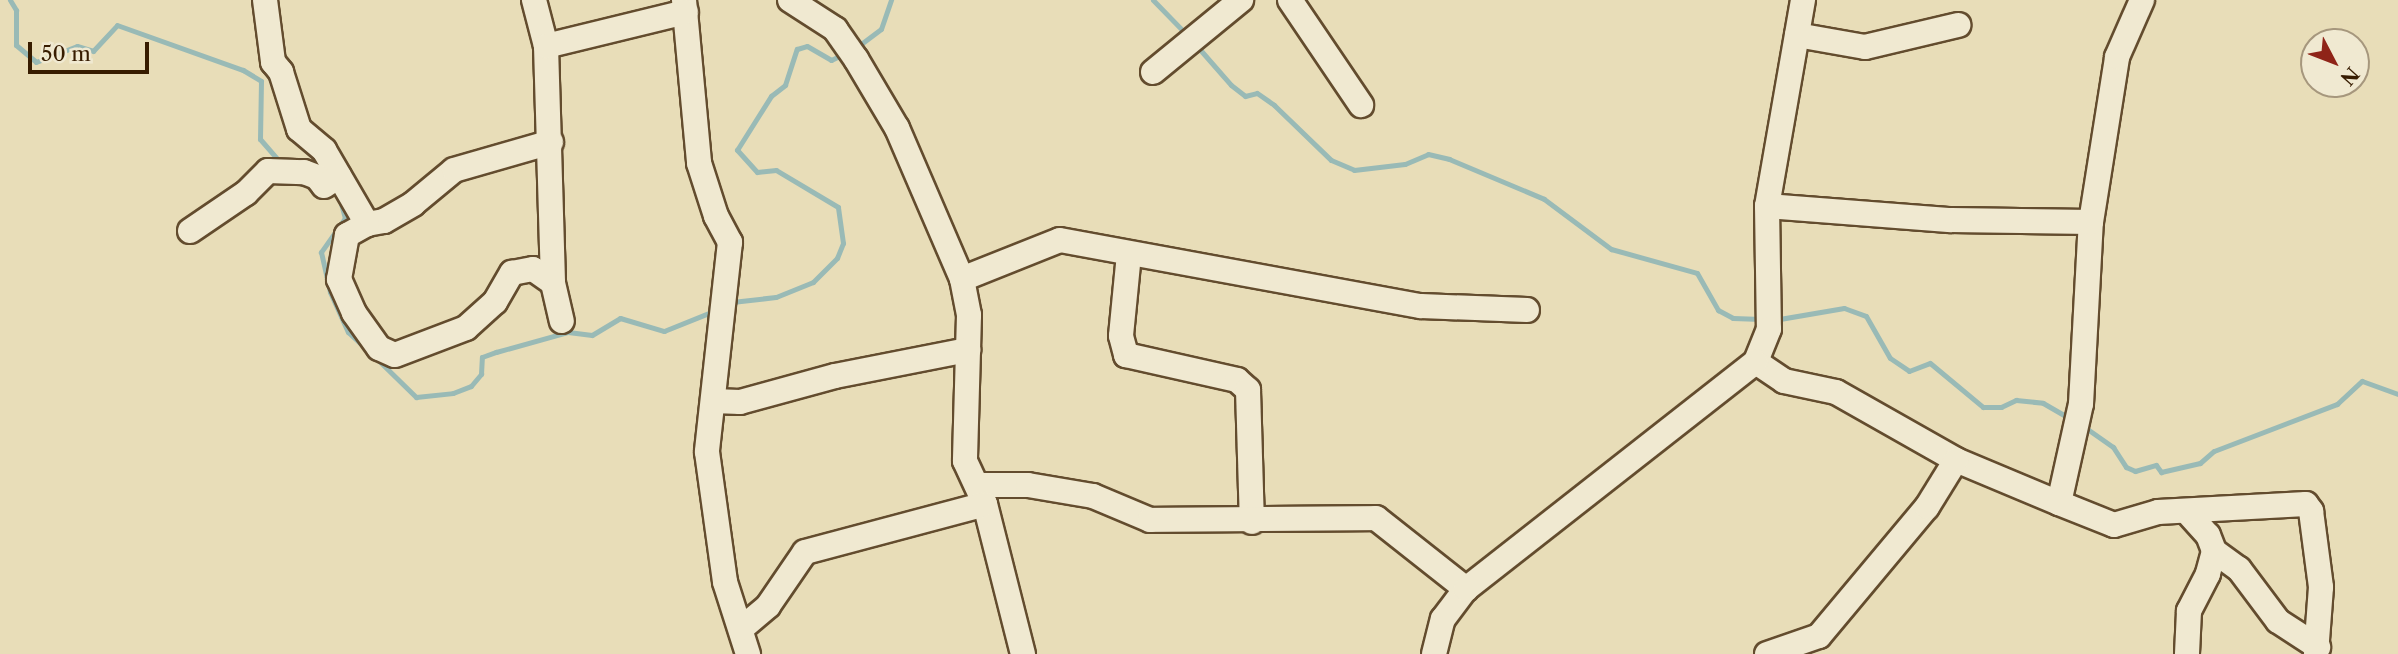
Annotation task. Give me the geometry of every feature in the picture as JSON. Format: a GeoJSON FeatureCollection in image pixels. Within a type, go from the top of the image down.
{"type":"FeatureCollection","features":[{"type":"Feature","properties":{"kind":"street"},"geometry":{"type":"LineString","coordinates":[[265,0],[273,62],[281,72],[299,129],[324,150],[332,181],[367,224]]}},
{"type":"Feature","properties":{"kind":"street"},"geometry":{"type":"LineString","coordinates":[[534,0],[546,46],[551,142],[553,282],[562,321]]}},
{"type":"Feature","properties":{"kind":"street"},"geometry":{"type":"LineString","coordinates":[[790,0],[835,29],[856,59],[897,128],[962,279],[969,315],[965,461],[981,494],[1023,654]]}},
{"type":"Feature","properties":{"kind":"street"},"geometry":{"type":"LineString","coordinates":[[1153,72],[1241,0]]}},
{"type":"Feature","properties":{"kind":"street"},"geometry":{"type":"LineString","coordinates":[[1290,0],[1362,105]]}},
{"type":"Feature","properties":{"kind":"street"},"geometry":{"type":"LineString","coordinates":[[1434,654],[1443,619],[1466,589],[1756,362],[1769,318],[1767,206],[1803,0]]}},
{"type":"Feature","properties":{"kind":"street"},"geometry":{"type":"LineString","coordinates":[[2059,503],[2081,404],[2091,222],[2117,57],[2142,0]]}},
{"type":"Feature","properties":{"kind":"street"},"geometry":{"type":"LineString","coordinates":[[546,46],[685,6],[699,163],[716,216],[730,242],[719,316],[707,452],[725,582],[742,628],[748,654]]}},
{"type":"Feature","properties":{"kind":"street"},"geometry":{"type":"LineString","coordinates":[[1797,35],[1865,47],[1958,25]]}},
{"type":"Feature","properties":{"kind":"street"},"geometry":{"type":"LineString","coordinates":[[551,142],[454,170],[413,204],[384,221],[367,224],[347,235],[339,279],[354,313],[379,348],[395,355],[466,328],[495,302],[512,273],[533,269],[553,282]]}},
{"type":"Feature","properties":{"kind":"street"},"geometry":{"type":"LineString","coordinates":[[190,231],[246,193],[268,171],[304,172],[332,181]]}},
{"type":"Feature","properties":{"kind":"street"},"geometry":{"type":"LineString","coordinates":[[1767,206],[1951,220],[2091,222]]}},
{"type":"Feature","properties":{"kind":"street"},"geometry":{"type":"LineString","coordinates":[[962,279],[1060,240],[1421,306],[1527,310]]}},
{"type":"Feature","properties":{"kind":"street"},"geometry":{"type":"LineString","coordinates":[[1129,254],[1121,336],[1126,355],[1237,380],[1248,390],[1252,522]]}},
{"type":"Feature","properties":{"kind":"street"},"geometry":{"type":"LineString","coordinates":[[713,401],[740,402],[835,376],[968,349]]}},
{"type":"Feature","properties":{"kind":"street"},"geometry":{"type":"LineString","coordinates":[[1756,362],[1784,381],[1836,392],[1956,460],[2114,526],[2158,512],[2187,513],[2308,506],[2321,587],[2317,651]]}},
{"type":"Feature","properties":{"kind":"street"},"geometry":{"type":"LineString","coordinates":[[1767,654],[1819,636],[1927,507],[1956,460]]}},
{"type":"Feature","properties":{"kind":"street"},"geometry":{"type":"LineString","coordinates":[[742,628],[768,606],[805,552],[981,494],[1028,485],[1093,496],[1150,520],[1252,522],[1376,518],[1466,589]]}},
{"type":"Feature","properties":{"kind":"street"},"geometry":{"type":"LineString","coordinates":[[2187,513],[2208,535],[2214,551],[2239,569],[2278,621],[2317,651]]}},
{"type":"Feature","properties":{"kind":"street"},"geometry":{"type":"LineString","coordinates":[[2187,654],[2189,611],[2208,574],[2214,551]]}},
{"type":"Feature","properties":{"kind":"waterway"},"geometry":{"type":"LineString","coordinates":[[10,0],[16,10],[16,45],[36,62],[77,46],[93,51],[117,25],[243,70],[261,81],[260,139],[279,161]]}},
{"type":"Feature","properties":{"kind":"waterway"},"geometry":{"type":"LineString","coordinates":[[857,47],[881,29],[891,0]]}},
{"type":"Feature","properties":{"kind":"waterway"},"geometry":{"type":"LineString","coordinates":[[1153,0],[1187,35]]}},
{"type":"Feature","properties":{"kind":"waterway"},"geometry":{"type":"LineString","coordinates":[[1196,45],[1231,85],[1245,96],[1257,93],[1274,105],[1331,160],[1354,170],[1405,164],[1428,154],[1449,159],[1544,199],[1611,249],[1697,273],[1718,310],[1733,318],[1761,319]]}},
{"type":"Feature","properties":{"kind":"waterway"},"geometry":{"type":"LineString","coordinates":[[732,302],[776,297],[813,282],[837,258],[843,243],[838,207],[776,170],[757,172],[737,150],[771,96],[785,85],[797,49],[807,46],[831,60],[846,53]]}},
{"type":"Feature","properties":{"kind":"waterway"},"geometry":{"type":"LineString","coordinates":[[339,196],[345,218],[321,252],[330,292],[348,332],[364,347]]}},
{"type":"Feature","properties":{"kind":"waterway"},"geometry":{"type":"LineString","coordinates":[[1774,320],[1844,308],[1866,316],[1890,358],[1909,371],[1930,363],[1983,407],[2001,407],[2016,400],[2043,403],[2071,419]]}},
{"type":"Feature","properties":{"kind":"waterway"},"geometry":{"type":"LineString","coordinates":[[374,356],[416,397],[453,393],[471,386],[481,374],[482,357],[496,352],[568,332],[592,335],[620,318],[664,331],[714,311]]}},
{"type":"Feature","properties":{"kind":"waterway"},"geometry":{"type":"LineString","coordinates":[[2083,426],[2113,447],[2126,467],[2135,471],[2156,465],[2161,472],[2200,463],[2214,451],[2337,404],[2362,381],[2398,394]]}}]}
